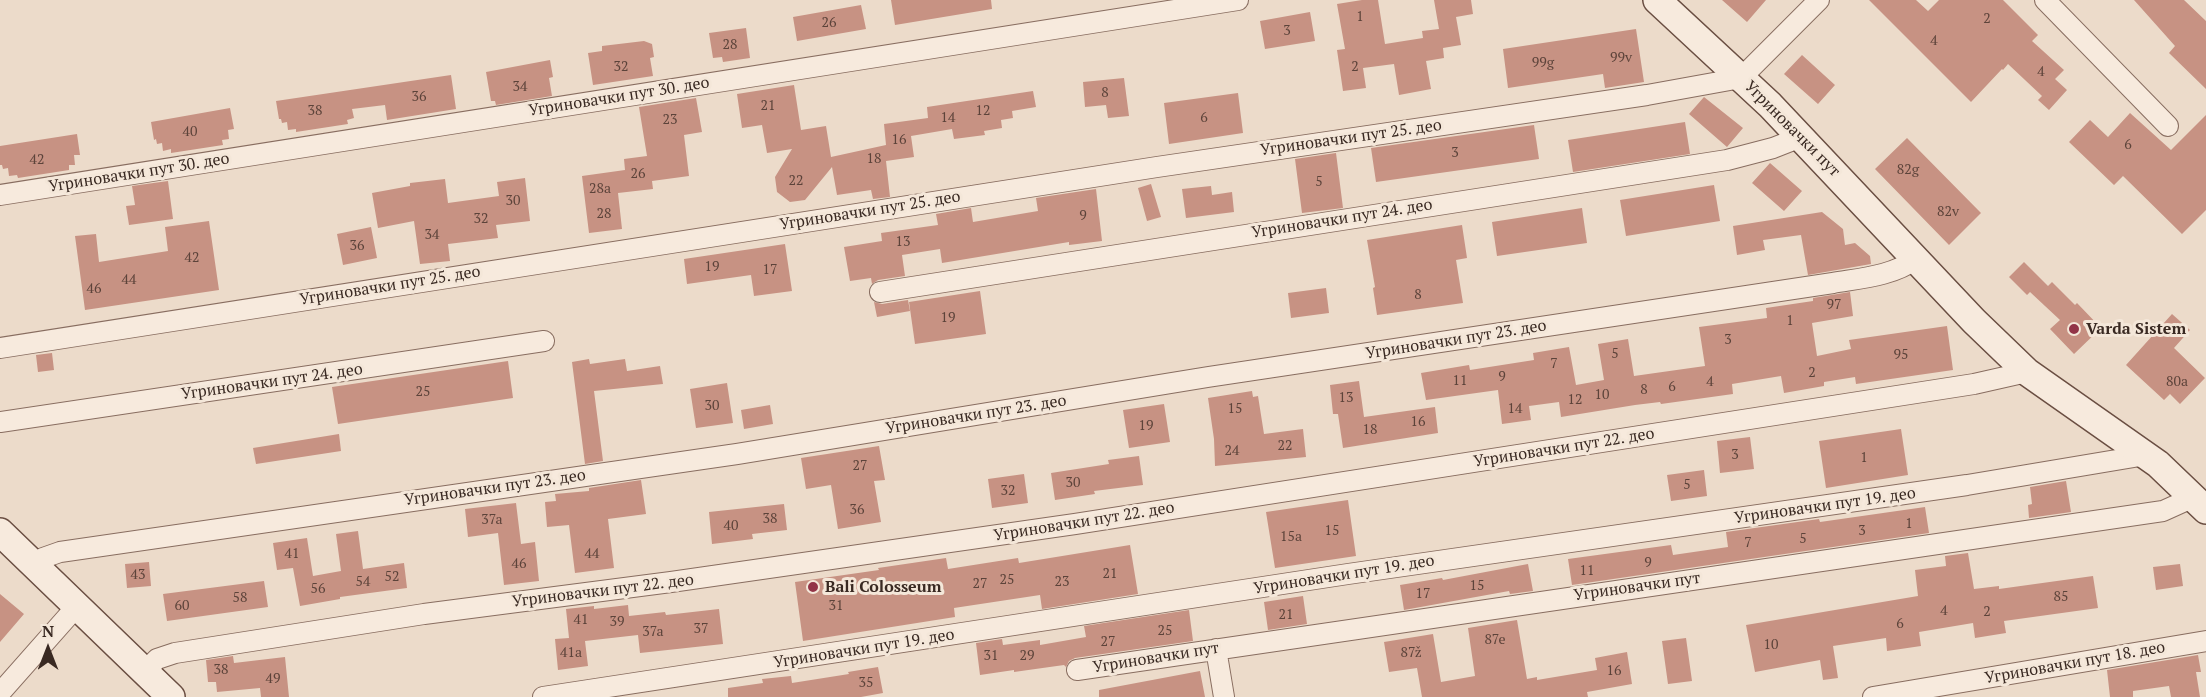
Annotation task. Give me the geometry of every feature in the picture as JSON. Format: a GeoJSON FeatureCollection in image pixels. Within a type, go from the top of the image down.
{"type":"FeatureCollection","features":[{"type":"Feature","properties":{"kind":"street","name":"Угриновачки пут 30. део"},"geometry":{"type":"LineString","coordinates":[[0,195],[1238,0]]}},
{"type":"Feature","properties":{"kind":"street","name":"Угриновачки пут"},"geometry":{"type":"LineString","coordinates":[[1657,0],[1801,137],[2027,372],[2146,455],[2200,504]]}},
{"type":"Feature","properties":{"kind":"street"},"geometry":{"type":"LineString","coordinates":[[1741,78],[1819,0]]}},
{"type":"Feature","properties":{"kind":"street"},"geometry":{"type":"LineString","coordinates":[[2045,0],[2168,126]]}},
{"type":"Feature","properties":{"kind":"street","name":"Угриновачки пут 25. део"},"geometry":{"type":"LineString","coordinates":[[0,348],[1145,168],[1636,96],[1741,78]]}},
{"type":"Feature","properties":{"kind":"street","name":"Угриновачки пут 24. део"},"geometry":{"type":"LineString","coordinates":[[880,292],[1727,160],[1773,148],[1801,137]]}},
{"type":"Feature","properties":{"kind":"street","name":"Угриновачки пут 23. део"},"geometry":{"type":"LineString","coordinates":[[34,564],[60,552],[737,454],[1208,377],[1833,283],[1892,272],[1904,268],[1916,259]]}},
{"type":"Feature","properties":{"kind":"street","name":"Угриновачки пут 24. део"},"geometry":{"type":"LineString","coordinates":[[0,422],[544,341]]}},
{"type":"Feature","properties":{"kind":"street","name":"Угриновачки пут 22. део"},"geometry":{"type":"LineString","coordinates":[[145,671],[158,658],[175,653],[424,614],[671,582],[1075,524],[1974,384],[2027,372]]}},
{"type":"Feature","properties":{"kind":"street","name":"Угриновачки пут 19. део"},"geometry":{"type":"LineString","coordinates":[[543,697],[1348,574],[1967,485],[2146,455]]}},
{"type":"Feature","properties":{"kind":"street","name":"Угриновачки пут"},"geometry":{"type":"LineString","coordinates":[[1077,670],[2163,512],[2200,504]]}},
{"type":"Feature","properties":{"kind":"street"},"geometry":{"type":"LineString","coordinates":[[0,532],[171,697]]}},
{"type":"Feature","properties":{"kind":"street"},"geometry":{"type":"LineString","coordinates":[[0,693],[77,606]]}},
{"type":"Feature","properties":{"kind":"street","name":"Угриновачки пут 18. део"},"geometry":{"type":"LineString","coordinates":[[1873,697],[2206,641]]}},
{"type":"Feature","properties":{"kind":"street"},"geometry":{"type":"LineString","coordinates":[[1216,649],[1224,697]]}},
{"type":"Feature","properties":{"kind":"building"},"geometry":{"type":"Polygon","coordinates":[[[891,0],[991,0],[992,9],[895,25],[891,0]]]}},
{"type":"Feature","properties":{"kind":"building"},"geometry":{"type":"Polygon","coordinates":[[[1378,0],[1385,44],[1423,38],[1422,31],[1439,29],[1434,0],[1471,0],[1473,14],[1456,17],[1461,45],[1443,48],[1444,58],[1426,61],[1431,89],[1399,95],[1394,64],[1363,68],[1366,88],[1343,91],[1337,50],[1345,49],[1337,4],[1378,0]]]}},
{"type":"Feature","properties":{"kind":"building"},"geometry":{"type":"Polygon","coordinates":[[[1722,0],[1766,0],[1747,22],[1722,0]]]}},
{"type":"Feature","properties":{"kind":"building"},"geometry":{"type":"Polygon","coordinates":[[[1869,0],[1916,0],[1928,11],[1939,0],[2003,0],[2038,35],[2032,41],[2064,70],[2055,79],[2067,90],[2049,110],[2038,100],[2042,96],[2008,64],[1971,102],[1869,0]]]}},
{"type":"Feature","properties":{"kind":"building"},"geometry":{"type":"Polygon","coordinates":[[[2134,0],[2184,0],[2206,21],[2206,89],[2169,53],[2175,46],[2134,0]]]}},
{"type":"Feature","properties":{"kind":"building"},"geometry":{"type":"Polygon","coordinates":[[[861,5],[866,29],[797,41],[793,17],[861,5]]]}},
{"type":"Feature","properties":{"kind":"building"},"geometry":{"type":"Polygon","coordinates":[[[1310,12],[1315,41],[1265,49],[1260,21],[1310,12]]]}},
{"type":"Feature","properties":{"kind":"building"},"geometry":{"type":"Polygon","coordinates":[[[746,28],[750,58],[723,62],[722,57],[713,58],[709,33],[746,28]]]}},
{"type":"Feature","properties":{"kind":"building"},"geometry":{"type":"Polygon","coordinates":[[[1636,29],[1644,82],[1605,88],[1603,74],[1508,88],[1503,49],[1636,29]]]}},
{"type":"Feature","properties":{"kind":"building"},"geometry":{"type":"Polygon","coordinates":[[[644,41],[652,44],[654,57],[650,58],[653,76],[593,85],[588,53],[602,51],[602,46],[644,41]]]}},
{"type":"Feature","properties":{"kind":"building"},"geometry":{"type":"Polygon","coordinates":[[[1802,55],[1835,85],[1818,104],[1784,74],[1802,55]]]}},
{"type":"Feature","properties":{"kind":"building"},"geometry":{"type":"Polygon","coordinates":[[[550,60],[553,77],[549,78],[552,96],[496,105],[495,101],[491,101],[486,72],[550,60]]]}},
{"type":"Feature","properties":{"kind":"building"},"geometry":{"type":"Polygon","coordinates":[[[451,75],[456,109],[387,120],[385,105],[352,109],[354,118],[347,120],[348,124],[296,132],[296,129],[288,130],[287,122],[282,123],[279,119],[276,101],[451,75]]]}},
{"type":"Feature","properties":{"kind":"building"},"geometry":{"type":"Polygon","coordinates":[[[1124,78],[1129,116],[1108,118],[1106,105],[1085,107],[1083,82],[1124,78]]]}},
{"type":"Feature","properties":{"kind":"building"},"geometry":{"type":"Polygon","coordinates":[[[794,85],[801,130],[826,126],[831,157],[886,145],[884,124],[928,118],[927,107],[1033,91],[1036,107],[1012,111],[1013,118],[1001,120],[1002,128],[984,131],[985,135],[954,139],[952,129],[911,136],[914,157],[886,161],[890,197],[873,199],[871,190],[837,195],[832,167],[805,200],[790,202],[777,192],[775,177],[792,149],[767,153],[762,125],[742,128],[737,94],[794,85]]]}},
{"type":"Feature","properties":{"kind":"building"},"geometry":{"type":"Polygon","coordinates":[[[1238,93],[1243,133],[1169,144],[1164,103],[1238,93]]]}},
{"type":"Feature","properties":{"kind":"building"},"geometry":{"type":"Polygon","coordinates":[[[1704,97],[1743,128],[1727,147],[1689,114],[1704,97]]]}},
{"type":"Feature","properties":{"kind":"building"},"geometry":{"type":"Polygon","coordinates":[[[696,98],[702,132],[684,135],[689,176],[652,181],[653,189],[618,193],[622,229],[589,233],[582,176],[625,170],[624,159],[647,156],[639,107],[696,98]]]}},
{"type":"Feature","properties":{"kind":"building"},"geometry":{"type":"Polygon","coordinates":[[[230,108],[234,129],[228,130],[229,139],[222,140],[223,145],[171,153],[171,149],[163,151],[162,143],[157,144],[156,139],[154,140],[151,122],[230,108]]]}},
{"type":"Feature","properties":{"kind":"building"},"geometry":{"type":"Polygon","coordinates":[[[2130,113],[2171,150],[2206,115],[2206,210],[2182,234],[2123,176],[2114,185],[2069,142],[2090,120],[2108,137],[2130,113]]]}},
{"type":"Feature","properties":{"kind":"building"},"geometry":{"type":"Polygon","coordinates":[[[1685,122],[1690,154],[1573,172],[1568,140],[1685,122]]]}},
{"type":"Feature","properties":{"kind":"building"},"geometry":{"type":"Polygon","coordinates":[[[1534,125],[1539,159],[1376,182],[1371,148],[1534,125]]]}},
{"type":"Feature","properties":{"kind":"building"},"geometry":{"type":"Polygon","coordinates":[[[77,134],[80,155],[74,155],[75,165],[69,165],[69,170],[18,178],[17,175],[9,176],[8,168],[3,169],[0,165],[0,146],[77,134]]]}},
{"type":"Feature","properties":{"kind":"building"},"geometry":{"type":"Polygon","coordinates":[[[1907,138],[1981,213],[1949,245],[1875,169],[1907,138]]]}},
{"type":"Feature","properties":{"kind":"building"},"geometry":{"type":"Polygon","coordinates":[[[1336,153],[1343,208],[1302,213],[1295,159],[1336,153]]]}},
{"type":"Feature","properties":{"kind":"building"},"geometry":{"type":"Polygon","coordinates":[[[1770,163],[1802,191],[1784,211],[1752,183],[1770,163]]]}},
{"type":"Feature","properties":{"kind":"building"},"geometry":{"type":"Polygon","coordinates":[[[525,178],[530,221],[496,225],[498,238],[448,244],[450,261],[420,264],[414,221],[378,228],[372,193],[410,186],[410,183],[445,179],[448,203],[499,196],[497,182],[525,178]]]}},
{"type":"Feature","properties":{"kind":"building"},"geometry":{"type":"Polygon","coordinates":[[[168,181],[173,219],[129,225],[126,206],[135,205],[132,186],[168,181]]]}},
{"type":"Feature","properties":{"kind":"building"},"geometry":{"type":"Polygon","coordinates":[[[1151,184],[1161,217],[1147,221],[1138,188],[1151,184]]]}},
{"type":"Feature","properties":{"kind":"building"},"geometry":{"type":"Polygon","coordinates":[[[1714,185],[1720,221],[1626,236],[1620,200],[1714,185]]]}},
{"type":"Feature","properties":{"kind":"building"},"geometry":{"type":"Polygon","coordinates":[[[1211,186],[1212,195],[1232,192],[1234,212],[1186,218],[1182,189],[1211,186]]]}},
{"type":"Feature","properties":{"kind":"building"},"geometry":{"type":"Polygon","coordinates":[[[1096,189],[1102,241],[1069,245],[1069,242],[942,263],[940,249],[902,255],[905,276],[878,280],[872,284],[871,278],[850,281],[844,247],[882,241],[881,233],[938,225],[936,214],[971,208],[973,222],[1038,211],[1036,198],[1096,189]]]}},
{"type":"Feature","properties":{"kind":"building"},"geometry":{"type":"Polygon","coordinates":[[[1582,208],[1587,243],[1497,256],[1492,222],[1582,208]]]}},
{"type":"Feature","properties":{"kind":"building"},"geometry":{"type":"Polygon","coordinates":[[[1822,212],[1843,229],[1845,245],[1855,243],[1870,256],[1871,264],[1808,275],[1801,235],[1763,240],[1765,250],[1737,255],[1733,226],[1822,212]]]}},
{"type":"Feature","properties":{"kind":"building"},"geometry":{"type":"Polygon","coordinates":[[[209,221],[219,290],[85,310],[75,236],[96,234],[99,262],[168,251],[165,227],[209,221]]]}},
{"type":"Feature","properties":{"kind":"building"},"geometry":{"type":"Polygon","coordinates":[[[1462,225],[1467,258],[1456,260],[1463,303],[1377,315],[1367,240],[1462,225]]]}},
{"type":"Feature","properties":{"kind":"building"},"geometry":{"type":"Polygon","coordinates":[[[371,227],[377,258],[343,265],[337,234],[371,227]]]}},
{"type":"Feature","properties":{"kind":"building"},"geometry":{"type":"Polygon","coordinates":[[[785,244],[792,291],[754,296],[751,275],[687,284],[684,259],[785,244]]]}},
{"type":"Feature","properties":{"kind":"building"},"geometry":{"type":"Polygon","coordinates":[[[2024,262],[2048,286],[2052,282],[2075,305],[2077,303],[2101,328],[2074,354],[2050,329],[2060,320],[2030,292],[2027,295],[2009,277],[2024,262]]]}},
{"type":"Feature","properties":{"kind":"building"},"geometry":{"type":"Polygon","coordinates":[[[1326,288],[1329,313],[1291,318],[1288,293],[1326,288]]]}},
{"type":"Feature","properties":{"kind":"building"},"geometry":{"type":"Polygon","coordinates":[[[980,291],[986,334],[915,344],[909,302],[980,291]]]}},
{"type":"Feature","properties":{"kind":"building"},"geometry":{"type":"Polygon","coordinates":[[[1850,292],[1853,316],[1812,323],[1817,356],[1851,349],[1849,340],[1947,326],[1953,370],[1856,384],[1855,377],[1824,382],[1824,386],[1784,393],[1781,376],[1732,384],[1733,394],[1661,404],[1660,402],[1635,405],[1561,417],[1559,402],[1529,406],[1531,420],[1502,424],[1498,390],[1426,400],[1421,373],[1469,365],[1470,370],[1534,360],[1533,353],[1569,347],[1576,385],[1604,380],[1598,344],[1628,339],[1634,376],[1705,366],[1699,327],[1767,318],[1766,308],[1813,301],[1813,298],[1850,292]]]}},
{"type":"Feature","properties":{"kind":"building"},"geometry":{"type":"Polygon","coordinates":[[[908,300],[910,311],[877,317],[874,302],[882,304],[908,300]]]}},
{"type":"Feature","properties":{"kind":"building"},"geometry":{"type":"Polygon","coordinates":[[[2172,314],[2190,330],[2174,348],[2205,378],[2180,404],[2170,394],[2164,400],[2126,365],[2172,314]]]}},
{"type":"Feature","properties":{"kind":"building"},"geometry":{"type":"Polygon","coordinates":[[[52,353],[54,370],[38,372],[36,355],[52,353]]]}},
{"type":"Feature","properties":{"kind":"building"},"geometry":{"type":"Polygon","coordinates":[[[589,359],[590,364],[625,359],[627,371],[660,366],[663,384],[594,391],[603,461],[585,464],[572,362],[589,359]]]}},
{"type":"Feature","properties":{"kind":"building"},"geometry":{"type":"Polygon","coordinates":[[[508,361],[513,398],[338,424],[332,387],[508,361]]]}},
{"type":"Feature","properties":{"kind":"building"},"geometry":{"type":"Polygon","coordinates":[[[1359,381],[1364,417],[1435,407],[1438,433],[1343,448],[1338,414],[1333,414],[1330,385],[1359,381]]]}},
{"type":"Feature","properties":{"kind":"building"},"geometry":{"type":"Polygon","coordinates":[[[727,383],[733,423],[696,428],[690,389],[727,383]]]}},
{"type":"Feature","properties":{"kind":"building"},"geometry":{"type":"Polygon","coordinates":[[[1252,391],[1253,397],[1258,396],[1264,434],[1303,429],[1306,457],[1215,466],[1208,398],[1252,391]]]}},
{"type":"Feature","properties":{"kind":"building"},"geometry":{"type":"Polygon","coordinates":[[[1164,404],[1170,442],[1129,448],[1123,410],[1164,404]]]}},
{"type":"Feature","properties":{"kind":"building"},"geometry":{"type":"Polygon","coordinates":[[[770,405],[773,424],[744,429],[741,410],[770,405]]]}},
{"type":"Feature","properties":{"kind":"building"},"geometry":{"type":"Polygon","coordinates":[[[1901,429],[1908,475],[1826,488],[1819,441],[1901,429]]]}},
{"type":"Feature","properties":{"kind":"building"},"geometry":{"type":"Polygon","coordinates":[[[339,434],[341,451],[256,464],[253,448],[339,434]]]}},
{"type":"Feature","properties":{"kind":"building"},"geometry":{"type":"Polygon","coordinates":[[[1750,437],[1754,469],[1720,473],[1717,441],[1750,437]]]}},
{"type":"Feature","properties":{"kind":"building"},"geometry":{"type":"Polygon","coordinates":[[[879,446],[885,480],[874,481],[881,522],[838,529],[831,485],[806,489],[801,458],[879,446]]]}},
{"type":"Feature","properties":{"kind":"building"},"geometry":{"type":"Polygon","coordinates":[[[1139,456],[1143,485],[1094,491],[1095,494],[1055,500],[1051,473],[1109,464],[1108,460],[1139,456]]]}},
{"type":"Feature","properties":{"kind":"building"},"geometry":{"type":"Polygon","coordinates":[[[1704,470],[1707,496],[1671,501],[1667,475],[1704,470]]]}},
{"type":"Feature","properties":{"kind":"building"},"geometry":{"type":"Polygon","coordinates":[[[1024,474],[1028,503],[992,508],[988,479],[1024,474]]]}},
{"type":"Feature","properties":{"kind":"building"},"geometry":{"type":"Polygon","coordinates":[[[641,480],[646,514],[608,519],[614,568],[575,573],[569,525],[547,527],[545,502],[556,501],[555,494],[589,491],[589,488],[641,480]]]}},
{"type":"Feature","properties":{"kind":"building"},"geometry":{"type":"Polygon","coordinates":[[[2066,481],[2071,512],[2029,518],[2028,505],[2032,504],[2030,487],[2066,481]]]}},
{"type":"Feature","properties":{"kind":"building"},"geometry":{"type":"Polygon","coordinates":[[[1348,500],[1356,556],[1275,568],[1266,512],[1348,500]]]}},
{"type":"Feature","properties":{"kind":"building"},"geometry":{"type":"Polygon","coordinates":[[[516,503],[521,544],[535,542],[539,581],[504,585],[498,533],[468,537],[465,509],[516,503]]]}},
{"type":"Feature","properties":{"kind":"building"},"geometry":{"type":"Polygon","coordinates":[[[784,504],[787,530],[752,534],[753,539],[712,544],[709,512],[784,504]]]}},
{"type":"Feature","properties":{"kind":"building"},"geometry":{"type":"Polygon","coordinates":[[[1925,507],[1929,533],[1572,585],[1568,559],[1671,545],[1673,555],[1728,547],[1726,532],[1925,507]]]}},
{"type":"Feature","properties":{"kind":"building"},"geometry":{"type":"Polygon","coordinates":[[[358,531],[363,569],[404,563],[407,588],[340,597],[340,599],[300,606],[293,568],[277,570],[273,543],[307,538],[313,576],[341,571],[336,534],[358,531]]]}},
{"type":"Feature","properties":{"kind":"building"},"geometry":{"type":"Polygon","coordinates":[[[1130,545],[1138,594],[1042,609],[1040,595],[954,608],[955,617],[803,641],[795,582],[946,558],[948,569],[1018,558],[1019,563],[1130,545]]]}},
{"type":"Feature","properties":{"kind":"building"},"geometry":{"type":"Polygon","coordinates":[[[1968,553],[1974,589],[1999,586],[1999,589],[2093,576],[2098,608],[2004,621],[2006,633],[1975,638],[1973,623],[1919,632],[1921,646],[1887,651],[1886,638],[1833,646],[1838,678],[1823,680],[1820,660],[1755,672],[1746,625],[1918,596],[1915,570],[1946,566],[1945,556],[1968,553]]]}},
{"type":"Feature","properties":{"kind":"building"},"geometry":{"type":"Polygon","coordinates":[[[149,562],[151,586],[127,588],[125,564],[149,562]]]}},
{"type":"Feature","properties":{"kind":"building"},"geometry":{"type":"Polygon","coordinates":[[[1528,564],[1533,591],[1510,594],[1509,591],[1404,610],[1400,585],[1442,578],[1443,580],[1528,564]]]}},
{"type":"Feature","properties":{"kind":"building"},"geometry":{"type":"Polygon","coordinates":[[[2180,564],[2183,586],[2156,590],[2153,567],[2180,564]]]}},
{"type":"Feature","properties":{"kind":"building"},"geometry":{"type":"Polygon","coordinates":[[[264,581],[268,607],[167,621],[163,594],[264,581]]]}},
{"type":"Feature","properties":{"kind":"building"},"geometry":{"type":"Polygon","coordinates":[[[0,594],[24,614],[0,642],[0,594]]]}},
{"type":"Feature","properties":{"kind":"building"},"geometry":{"type":"Polygon","coordinates":[[[1303,596],[1307,624],[1268,630],[1264,602],[1303,596]]]}},
{"type":"Feature","properties":{"kind":"building"},"geometry":{"type":"Polygon","coordinates":[[[628,605],[629,616],[665,612],[666,615],[719,609],[723,644],[640,653],[638,635],[585,641],[588,666],[558,670],[555,639],[569,638],[566,609],[594,606],[594,609],[628,605]]]}},
{"type":"Feature","properties":{"kind":"building"},"geometry":{"type":"Polygon","coordinates":[[[1189,610],[1193,641],[1075,658],[1069,661],[1066,667],[1064,665],[980,675],[976,643],[1002,639],[1003,645],[1040,640],[1040,645],[1086,637],[1084,626],[1189,610]]]}},
{"type":"Feature","properties":{"kind":"building"},"geometry":{"type":"Polygon","coordinates":[[[1517,620],[1527,679],[1537,677],[1537,680],[1597,670],[1595,658],[1627,652],[1632,684],[1587,692],[1588,697],[1422,697],[1417,668],[1389,672],[1384,642],[1433,634],[1441,682],[1475,676],[1468,628],[1517,620]]]}},
{"type":"Feature","properties":{"kind":"building"},"geometry":{"type":"Polygon","coordinates":[[[1686,638],[1692,681],[1668,684],[1662,641],[1686,638]]]}},
{"type":"Feature","properties":{"kind":"building"},"geometry":{"type":"Polygon","coordinates":[[[2198,655],[2201,672],[2196,672],[2200,697],[2171,697],[2169,686],[2133,691],[2133,697],[2110,697],[2107,670],[2198,655]]]}},
{"type":"Feature","properties":{"kind":"building"},"geometry":{"type":"Polygon","coordinates":[[[233,656],[234,663],[285,657],[289,697],[261,697],[260,688],[217,692],[216,682],[208,682],[206,660],[233,656]]]}},
{"type":"Feature","properties":{"kind":"building"},"geometry":{"type":"Polygon","coordinates":[[[878,667],[883,693],[861,697],[728,697],[728,688],[763,683],[762,679],[791,676],[792,683],[878,667]]]}},
{"type":"Feature","properties":{"kind":"building"},"geometry":{"type":"Polygon","coordinates":[[[1200,671],[1205,697],[1099,697],[1099,690],[1200,671]]]}},
{"type":"Feature","properties":{"kind":"place","name":"Varda Sistem"},"geometry":{"type":"Point","coordinates":[2074,329]}},
{"type":"Feature","properties":{"kind":"place","name":"Bali Colosseum"},"geometry":{"type":"Point","coordinates":[813,587]}}]}
